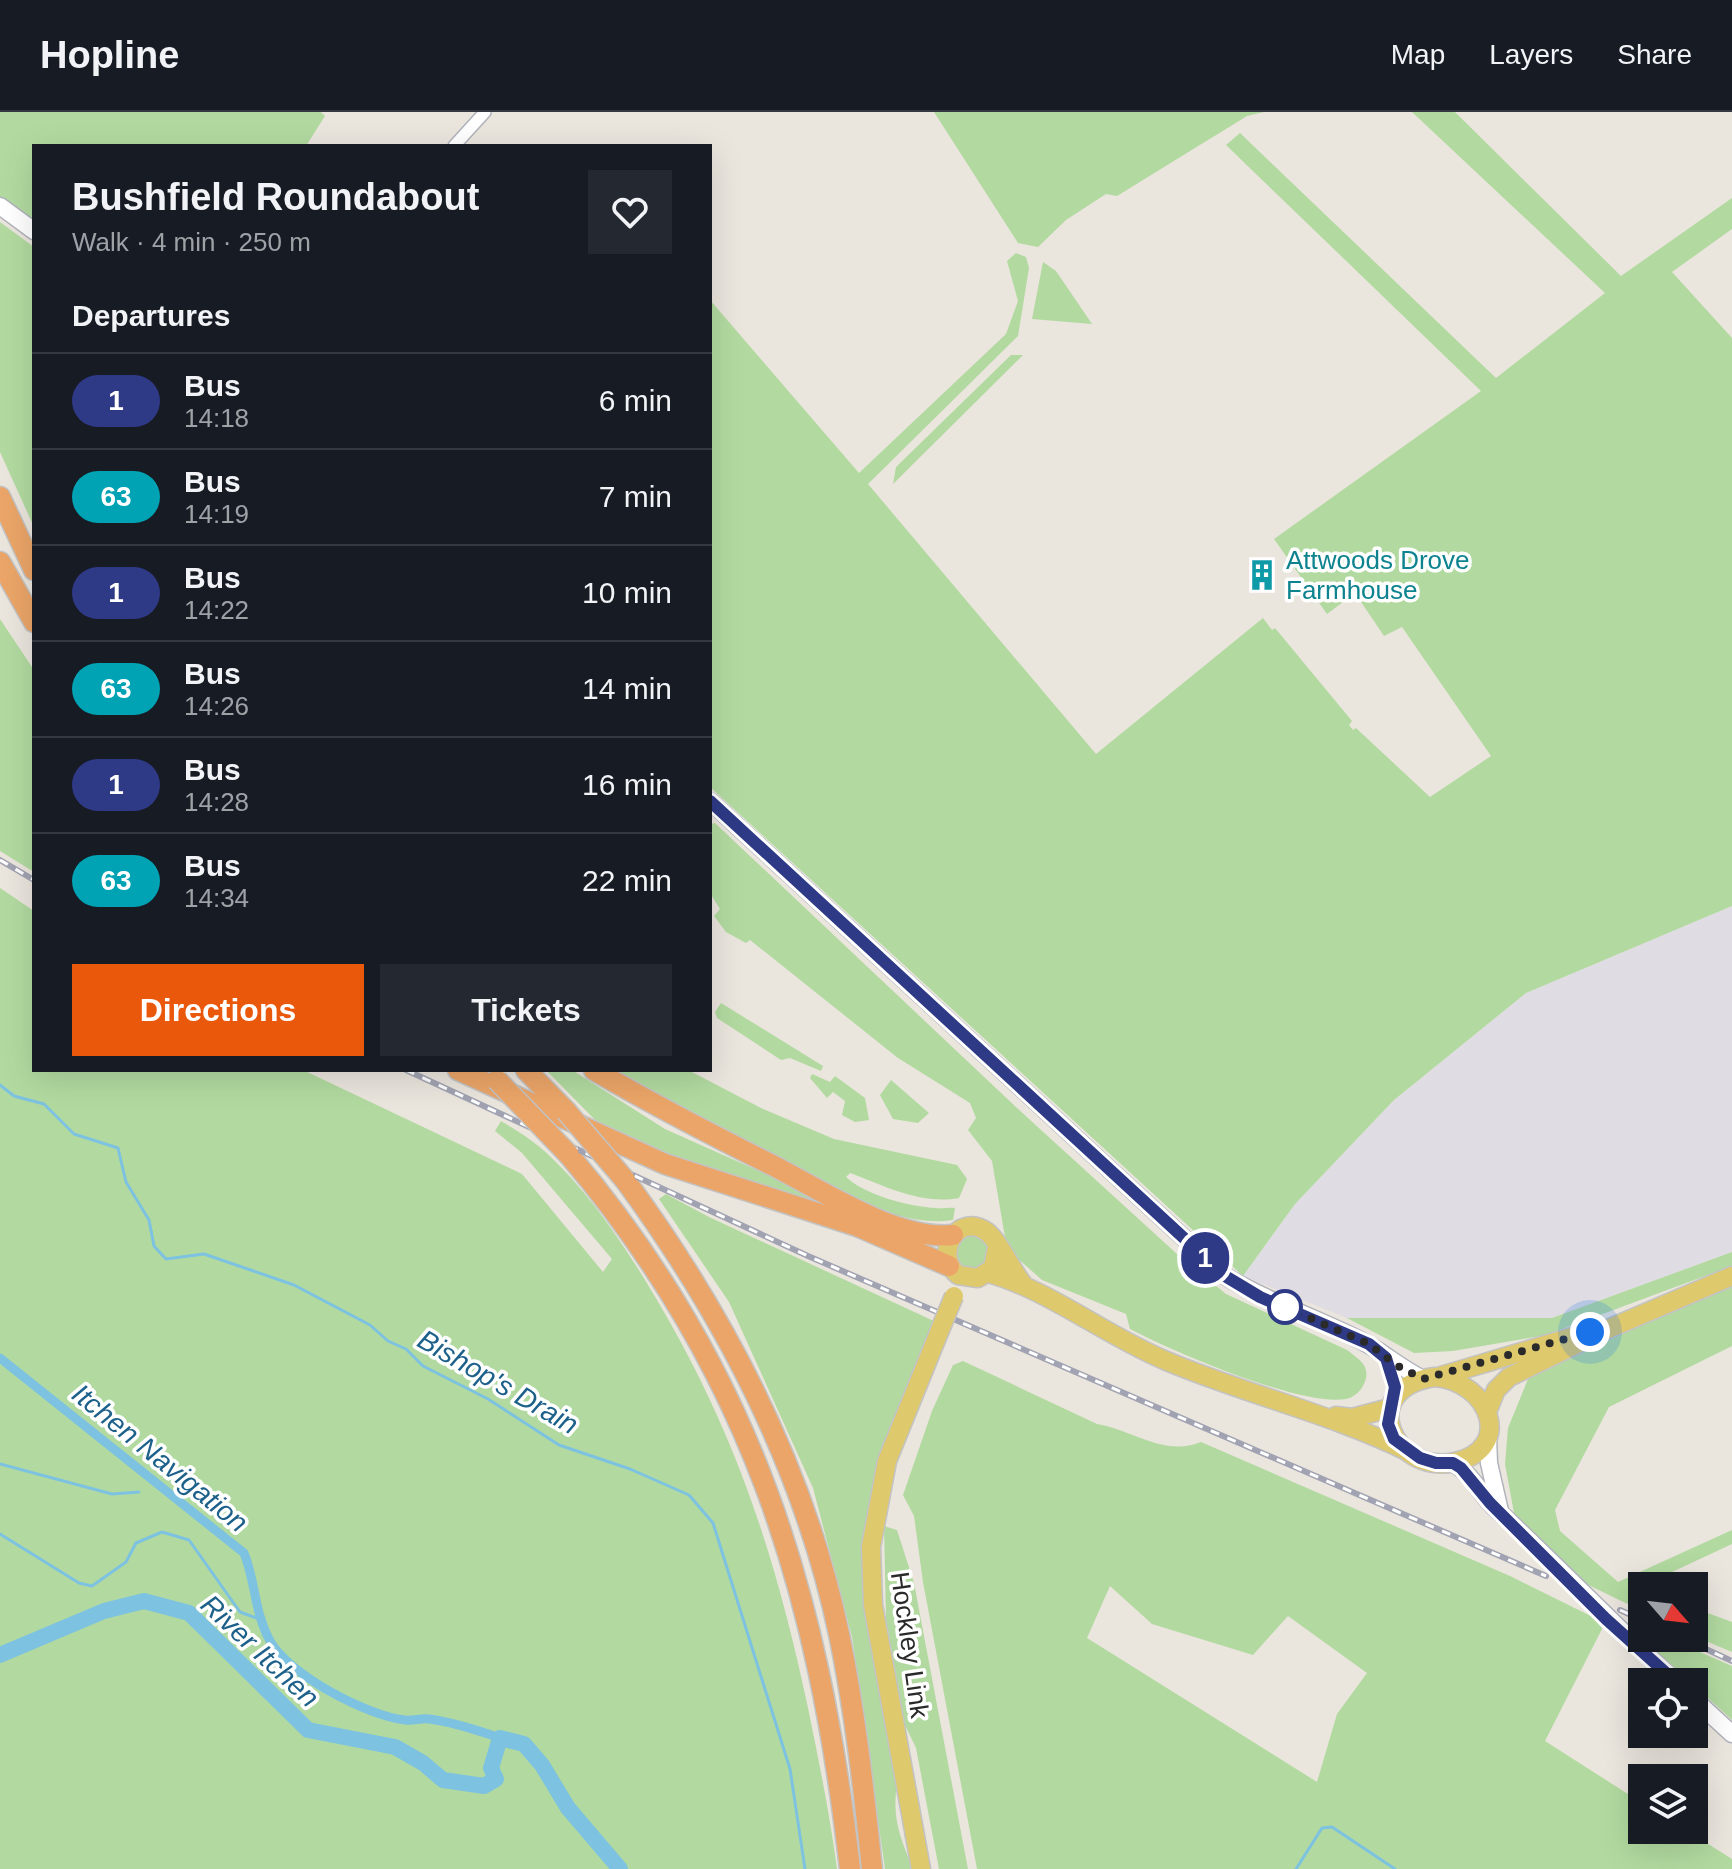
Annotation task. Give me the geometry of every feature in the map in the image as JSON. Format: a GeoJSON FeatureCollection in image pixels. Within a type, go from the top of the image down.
{"type":"FeatureCollection","features":[{"type":"Feature","properties":{"kind":"highway"},"geometry":{"type":"LineString","coordinates":[[0,497],[32,566]]}},
{"type":"Feature","properties":{"kind":"highway"},"geometry":{"type":"LineString","coordinates":[[0,562],[32,619]]}},
{"type":"Feature","properties":{"kind":"highway"},"geometry":{"type":"LineString","coordinates":[[462,1072],[665,1164],[857,1226],[950,1268]]}},
{"type":"Feature","properties":{"kind":"highway"},"geometry":{"type":"LineString","coordinates":[[528,1072],[625,1180],[673,1245],[710,1305],[762,1408],[802,1502],[839,1635],[872,1869]]}},
{"type":"Feature","properties":{"kind":"highway"},"geometry":{"type":"LineString","coordinates":[[598,1072],[826,1193],[907,1230],[927,1235],[953,1235]]}},
{"type":"Feature","properties":{"kind":"highway"},"geometry":{"type":"LineString","coordinates":[[491,1075],[569,1155],[640,1245],[698,1336],[729,1395],[760,1466],[789,1550],[831,1735],[850,1869]]}},
{"type":"Feature","properties":{"kind":"main road"},"geometry":{"type":"LineString","coordinates":[[1025,1286],[991,1236],[976,1227],[963,1228],[953,1235],[946,1247],[950,1268],[1025,1286],[1104,1332],[1168,1362],[1317,1414],[1436,1463],[1453,1463],[1475,1453],[1488,1437],[1487,1412],[1483,1401],[1470,1388],[1457,1381],[1429,1378]]}},
{"type":"Feature","properties":{"kind":"main road"},"geometry":{"type":"LineString","coordinates":[[980,1276],[996,1261],[997,1247]]}},
{"type":"Feature","properties":{"kind":"main road","name":"Hockley Link"},"geometry":{"type":"LineString","coordinates":[[950,1268],[954,1296]]}},
{"type":"Feature","properties":{"kind":"main road","name":"Hockley Link"},"geometry":{"type":"LineString","coordinates":[[921,1869],[873,1605],[871,1547],[887,1461],[954,1296],[980,1276]]}},
{"type":"Feature","properties":{"kind":"main road"},"geometry":{"type":"LineString","coordinates":[[1487,1412],[1496,1390],[1509,1377],[1608,1329],[1732,1276]]}},
{"type":"Feature","properties":{"kind":"main road"},"geometry":{"type":"LineString","coordinates":[[1317,1414],[1352,1418],[1392,1402],[1411,1382],[1571,1336],[1608,1329]]}},
{"type":"Feature","properties":{"kind":"main road"},"geometry":{"type":"LineString","coordinates":[[1392,1402],[1390,1432],[1409,1452]]}},
{"type":"Feature","properties":{"kind":"street"},"geometry":{"type":"LineString","coordinates":[[456,144],[485,112]]}},
{"type":"Feature","properties":{"kind":"street"},"geometry":{"type":"LineString","coordinates":[[0,206],[32,230]]}},
{"type":"Feature","properties":{"kind":"street"},"geometry":{"type":"LineString","coordinates":[[712,803],[1225,1276],[1260,1297],[1369,1344],[1388,1359],[1429,1378]]}},
{"type":"Feature","properties":{"kind":"street"},"geometry":{"type":"LineString","coordinates":[[1388,1359],[1392,1402]]}},
{"type":"Feature","properties":{"kind":"street"},"geometry":{"type":"LineString","coordinates":[[1488,1437],[1489,1463],[1501,1513]]}},
{"type":"Feature","properties":{"kind":"street"},"geometry":{"type":"LineString","coordinates":[[1453,1463],[1606,1619],[1660,1668]]}},
{"type":"Feature","properties":{"kind":"street"},"geometry":{"type":"LineString","coordinates":[[1708,1712],[1732,1734]]}},
{"type":"Feature","properties":{"kind":"shaded area"},"geometry":{"type":"Polygon","coordinates":[[[1732,906],[1732,1252],[1552,1318],[1347,1318],[1243,1276],[1295,1204],[1394,1100],[1526,993],[1732,906]]]}},
{"type":"Feature","properties":{"kind":"green space"},"geometry":{"type":"Polygon","coordinates":[[[0,112],[321,112],[325,116],[307,144],[32,144],[32,223],[0,200],[0,112]]]}},
{"type":"Feature","properties":{"kind":"green space"},"geometry":{"type":"Polygon","coordinates":[[[934,112],[1264,112],[1247,116],[1117,196],[1106,194],[1066,220],[1038,247],[1018,243],[934,112]]]}},
{"type":"Feature","properties":{"kind":"green space"},"geometry":{"type":"Polygon","coordinates":[[[1412,112],[1455,112],[1621,276],[1732,198],[1732,229],[1672,272],[1732,338],[1732,906],[1526,993],[1394,1100],[1295,1204],[1243,1276],[712,789],[712,302],[859,473],[1006,334],[1018,301],[1007,261],[1016,253],[1026,257],[1029,268],[1018,336],[868,484],[1096,754],[1263,618],[1272,630],[1275,628],[1352,721],[1349,725],[1353,730],[1356,728],[1430,797],[1491,756],[1402,627],[1384,636],[1355,593],[1327,614],[1274,539],[1481,391],[1226,145],[1240,133],[1496,378],[1605,293],[1412,112]]]}},
{"type":"Feature","properties":{"kind":"green space"},"geometry":{"type":"Polygon","coordinates":[[[0,222],[32,246],[32,523],[0,452],[0,222]]]}},
{"type":"Feature","properties":{"kind":"green space"},"geometry":{"type":"Polygon","coordinates":[[[1043,262],[1056,271],[1092,324],[1032,319],[1043,262]]]}},
{"type":"Feature","properties":{"kind":"green space"},"geometry":{"type":"Polygon","coordinates":[[[1011,355],[1023,355],[893,484],[896,467],[1011,355]]]}},
{"type":"Feature","properties":{"kind":"green space"},"geometry":{"type":"Polygon","coordinates":[[[0,619],[32,667],[32,871],[0,851],[0,619]]]}},
{"type":"Feature","properties":{"kind":"green space"},"geometry":{"type":"Polygon","coordinates":[[[715,823],[1177,1254],[1226,1294],[1347,1350],[1358,1359],[1366,1373],[1359,1392],[1346,1399],[1326,1399],[1299,1395],[1237,1375],[1130,1329],[1126,1314],[1042,1280],[1007,1249],[992,1161],[968,1130],[976,1118],[970,1103],[898,1058],[750,940],[746,943],[726,932],[714,916],[720,909],[712,896],[712,824],[715,823]]]}},
{"type":"Feature","properties":{"kind":"green space"},"geometry":{"type":"Polygon","coordinates":[[[0,888],[32,910],[32,1072],[307,1072],[522,1174],[603,1272],[612,1259],[522,1153],[495,1131],[501,1121],[541,1148],[577,1184],[624,1247],[664,1312],[714,1408],[734,1456],[769,1553],[796,1654],[824,1788],[837,1869],[0,1869],[0,888]]]}},
{"type":"Feature","properties":{"kind":"green space"},"geometry":{"type":"Polygon","coordinates":[[[721,1003],[823,1066],[821,1071],[790,1058],[781,1060],[717,1018],[715,1012],[721,1003]]]}},
{"type":"Feature","properties":{"kind":"green space"},"geometry":{"type":"Polygon","coordinates":[[[548,1072],[575,1072],[665,1129],[837,1206],[836,1214],[705,1169],[601,1126],[548,1072]]]}},
{"type":"Feature","properties":{"kind":"green space"},"geometry":{"type":"Polygon","coordinates":[[[609,1072],[692,1072],[761,1108],[834,1139],[957,1165],[967,1179],[959,1198],[931,1199],[850,1173],[846,1177],[864,1189],[901,1202],[955,1208],[953,1220],[928,1221],[903,1217],[850,1198],[609,1072]]]}},
{"type":"Feature","properties":{"kind":"green space"},"geometry":{"type":"Polygon","coordinates":[[[812,1074],[830,1082],[835,1076],[865,1098],[869,1120],[855,1122],[842,1115],[845,1101],[833,1092],[827,1098],[810,1078],[812,1074]]]}},
{"type":"Feature","properties":{"kind":"green space"},"geometry":{"type":"Polygon","coordinates":[[[891,1080],[929,1113],[918,1123],[893,1119],[880,1095],[891,1080]]]}},
{"type":"Feature","properties":{"kind":"green space"},"geometry":{"type":"Polygon","coordinates":[[[666,1194],[936,1322],[867,1531],[898,1778],[896,1815],[913,1869],[885,1869],[852,1637],[813,1488],[729,1302],[659,1199],[666,1194]]]}},
{"type":"Feature","properties":{"kind":"green space"},"geometry":{"type":"Polygon","coordinates":[[[972,1235],[984,1240],[989,1252],[984,1264],[972,1269],[960,1264],[955,1252],[960,1240],[972,1235]]]}},
{"type":"Feature","properties":{"kind":"green space"},"geometry":{"type":"Polygon","coordinates":[[[1732,1252],[1732,1266],[1546,1335],[1453,1351],[1414,1353],[1347,1318],[1552,1318],[1732,1252]]]}},
{"type":"Feature","properties":{"kind":"green space"},"geometry":{"type":"Polygon","coordinates":[[[1732,1286],[1732,1346],[1609,1407],[1555,1510],[1560,1531],[1618,1582],[1628,1577],[1628,1604],[1576,1579],[1514,1513],[1505,1464],[1508,1428],[1528,1379],[1627,1326],[1732,1286]]]}},
{"type":"Feature","properties":{"kind":"green space"},"geometry":{"type":"Polygon","coordinates":[[[963,1361],[1097,1424],[1161,1444],[1187,1446],[1201,1442],[1510,1576],[1605,1623],[1545,1741],[1628,1794],[1628,1844],[1708,1844],[1732,1859],[1732,1869],[977,1869],[923,1582],[914,1516],[903,1495],[932,1411],[953,1365],[963,1361]],[[1110,1586],[1087,1638],[1317,1782],[1337,1714],[1367,1673],[1288,1616],[1253,1655],[1152,1624],[1110,1586]]]}},
{"type":"Feature","properties":{"kind":"green space"},"geometry":{"type":"Polygon","coordinates":[[[884,1526],[897,1530],[914,1583],[968,1869],[939,1869],[916,1748],[905,1725],[886,1619],[884,1526]]]}},
{"type":"Feature","properties":{"kind":"green space"},"geometry":{"type":"Polygon","coordinates":[[[1732,1530],[1732,1544],[1672,1572],[1640,1572],[1732,1530]]]}},
{"type":"Feature","properties":{"kind":"green space"},"geometry":{"type":"Polygon","coordinates":[[[1708,1613],[1732,1622],[1732,1652],[1708,1642],[1708,1613]]]}},
{"type":"Feature","properties":{"kind":"green space"},"geometry":{"type":"Polygon","coordinates":[[[1657,1652],[1700,1652],[1732,1666],[1732,1720],[1708,1698],[1708,1668],[1675,1668],[1657,1652]]]}},
{"type":"Feature","properties":{"kind":"waterway","name":"Bishop's Drain"},"geometry":{"type":"LineString","coordinates":[[0,1085],[14,1096],[44,1104],[74,1134],[118,1148],[126,1182],[149,1220],[154,1246],[166,1259],[204,1254],[294,1285],[370,1325],[388,1341],[406,1349],[423,1366],[488,1399],[559,1445],[630,1469],[689,1495],[713,1523],[790,1769],[805,1869]]}},
{"type":"Feature","properties":{"kind":"waterway","name":"Itchen Navigation"},"geometry":{"type":"LineString","coordinates":[[0,1358],[244,1553],[265,1630],[279,1654],[293,1667],[330,1691],[370,1711],[405,1720],[447,1722],[500,1738]]}},
{"type":"Feature","properties":{"kind":"waterway"},"geometry":{"type":"LineString","coordinates":[[0,1464],[112,1494],[139,1492]]}},
{"type":"Feature","properties":{"kind":"waterway"},"geometry":{"type":"LineString","coordinates":[[0,1534],[79,1583],[92,1586],[126,1562],[136,1543],[162,1532],[189,1540],[240,1612],[259,1619]]}},
{"type":"Feature","properties":{"kind":"waterway","name":"River Itchen"},"geometry":{"type":"LineString","coordinates":[[0,1655],[104,1611],[144,1601],[189,1613],[308,1730],[395,1747],[423,1763],[443,1780],[484,1786],[496,1779],[491,1768],[500,1738],[524,1744],[542,1765],[568,1808],[620,1869]]}},
{"type":"Feature","properties":{"kind":"waterway"},"geometry":{"type":"LineString","coordinates":[[1296,1869],[1322,1828],[1332,1827],[1395,1869]]}},
{"type":"Feature","properties":{"kind":"railway"},"geometry":{"type":"LineString","coordinates":[[0,860],[32,879]]}},
{"type":"Feature","properties":{"kind":"railway"},"geometry":{"type":"LineString","coordinates":[[410,1072],[808,1256],[1546,1576]]}},
{"type":"Feature","properties":{"kind":"railway"},"geometry":{"type":"LineString","coordinates":[[1620,1610],[1628,1614]]}},
{"type":"Feature","properties":{"kind":"railway"},"geometry":{"type":"LineString","coordinates":[[1708,1650],[1732,1661]]}},
{"type":"Feature","properties":{"kind":"bus line","name":"1"},"geometry":{"type":"LineString","coordinates":[[712,803],[1225,1276],[1260,1297],[1369,1344],[1386,1358],[1395,1387],[1388,1424],[1394,1439],[1420,1458],[1436,1463],[1453,1463],[1461,1468],[1490,1503],[1606,1619],[1660,1668]]}},
{"type":"Feature","properties":{"kind":"place","name":"Attwoods Drove Farmhouse"},"geometry":{"type":"Point","coordinates":[1262,575]}},
{"type":"Feature","properties":{"kind":"route"},"geometry":{"type":"LineString","coordinates":[[1285,1307],[1369,1344],[1405,1371],[1423,1379],[1590,1332]]}}]}
